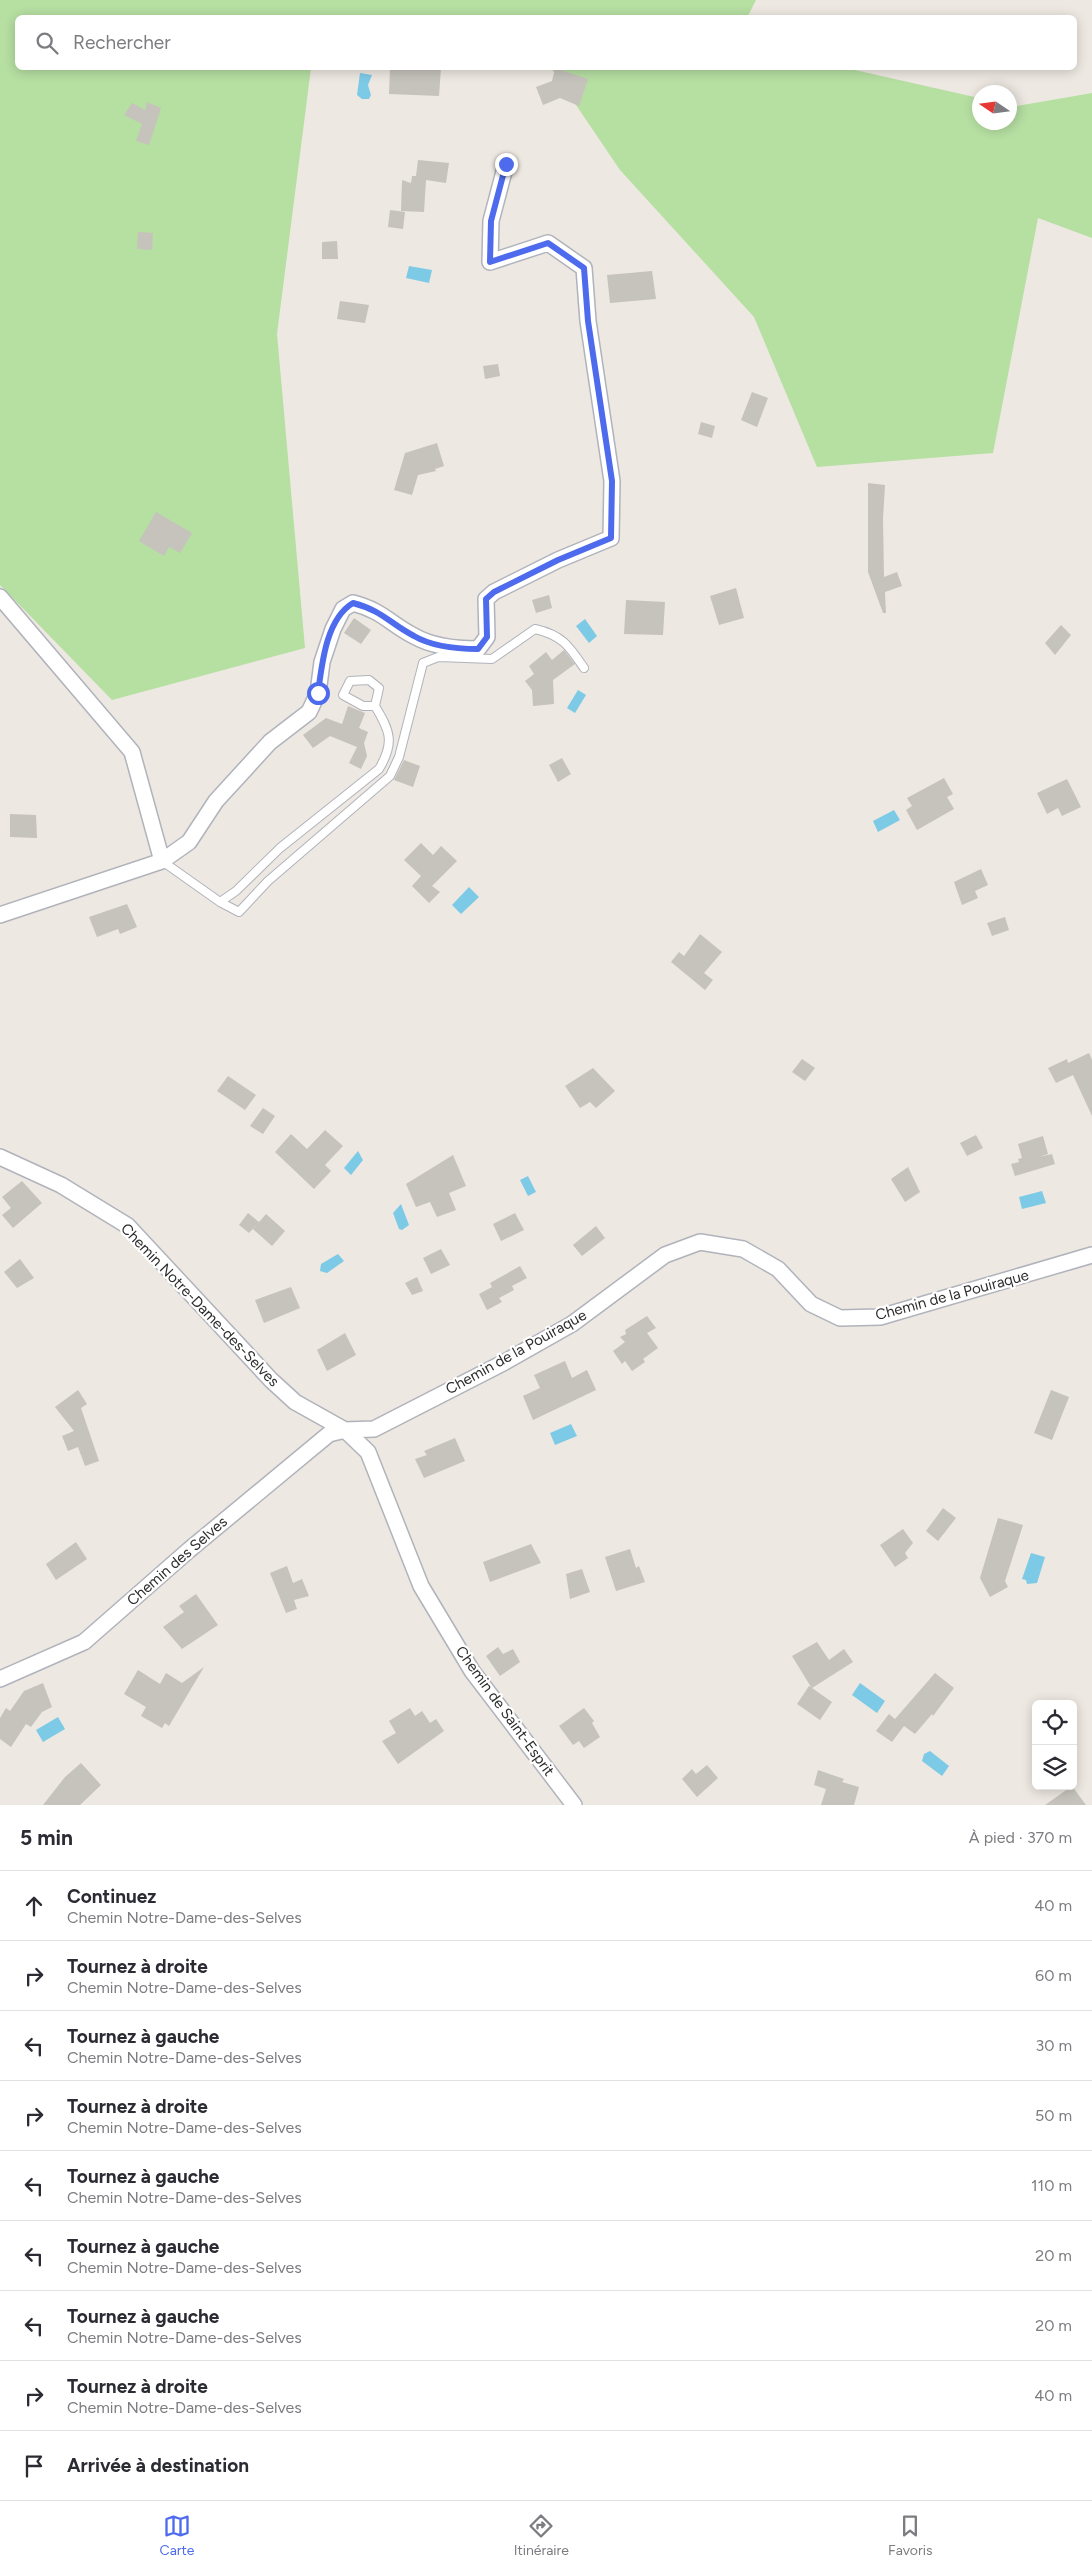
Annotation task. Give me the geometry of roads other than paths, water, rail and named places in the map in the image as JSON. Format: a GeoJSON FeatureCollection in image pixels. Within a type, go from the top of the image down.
{"type":"FeatureCollection","features":[{"type":"Feature","properties":{"kind":"street"},"geometry":{"type":"LineString","coordinates":[[0,915],[162,861],[189,842],[216,801],[270,742],[309,712],[318,693],[325,653],[343,609],[353,603],[374,608],[421,639],[460,649],[478,649],[487,637],[486,599],[494,592],[558,560],[611,538],[612,481],[588,321],[584,268],[548,243],[490,262],[491,221],[506,164]]}},
{"type":"Feature","properties":{"kind":"street"},"geometry":{"type":"LineString","coordinates":[[0,597],[132,752],[162,861]]}},
{"type":"Feature","properties":{"kind":"street","name":"Chemin Notre-Dame-des-Selves"},"geometry":{"type":"LineString","coordinates":[[0,1157],[62,1185],[128,1226],[271,1380],[295,1402],[345,1430]]}},
{"type":"Feature","properties":{"kind":"street","name":"Chemin de la Pouiraque"},"geometry":{"type":"LineString","coordinates":[[345,1430],[374,1429],[503,1363],[572,1324],[664,1255],[700,1242],[743,1248],[778,1269],[811,1304],[840,1318],[880,1317],[1092,1255]]}},
{"type":"Feature","properties":{"kind":"street","name":"Chemin des Selves"},"geometry":{"type":"LineString","coordinates":[[0,1679],[84,1642],[304,1452],[329,1434],[345,1430]]}},
{"type":"Feature","properties":{"kind":"street","name":"Chemin de Saint-Esprit"},"geometry":{"type":"LineString","coordinates":[[345,1430],[368,1452],[421,1586],[472,1671],[574,1805]]}},
{"type":"Feature","properties":{"kind":"lane"},"geometry":{"type":"LineString","coordinates":[[162,861],[220,902],[239,912],[268,881],[390,776],[399,757],[423,663],[438,657],[492,659],[535,629],[549,632],[567,643],[584,668]]}},
{"type":"Feature","properties":{"kind":"lane"},"geometry":{"type":"LineString","coordinates":[[220,902],[236,891],[280,848],[379,769],[389,743],[389,730],[375,706],[379,688],[369,680],[350,681],[343,695],[363,706],[375,706]]}},
{"type":"Feature","properties":{"kind":"water"},"geometry":{"type":"Polygon","coordinates":[[[360,73],[372,75],[368,85],[371,95],[369,99],[362,99],[357,95],[360,73]]]}},
{"type":"Feature","properties":{"kind":"water"},"geometry":{"type":"Polygon","coordinates":[[[409,266],[432,270],[429,283],[406,278],[409,266]]]}},
{"type":"Feature","properties":{"kind":"water"},"geometry":{"type":"Polygon","coordinates":[[[585,619],[597,636],[589,643],[576,626],[585,619]]]}},
{"type":"Feature","properties":{"kind":"water"},"geometry":{"type":"Polygon","coordinates":[[[578,690],[586,695],[575,713],[567,708],[578,690]]]}},
{"type":"Feature","properties":{"kind":"water"},"geometry":{"type":"Polygon","coordinates":[[[894,810],[900,820],[878,832],[873,821],[894,810]]]}},
{"type":"Feature","properties":{"kind":"water"},"geometry":{"type":"Polygon","coordinates":[[[469,887],[479,897],[461,914],[452,905],[469,887]]]}},
{"type":"Feature","properties":{"kind":"water"},"geometry":{"type":"Polygon","coordinates":[[[358,1151],[363,1160],[351,1175],[344,1168],[358,1151]]]}},
{"type":"Feature","properties":{"kind":"water"},"geometry":{"type":"Polygon","coordinates":[[[528,1176],[536,1192],[528,1196],[520,1180],[528,1176]]]}},
{"type":"Feature","properties":{"kind":"water"},"geometry":{"type":"Polygon","coordinates":[[[1042,1191],[1046,1203],[1022,1209],[1019,1197],[1042,1191]]]}},
{"type":"Feature","properties":{"kind":"water"},"geometry":{"type":"Polygon","coordinates":[[[401,1204],[409,1225],[402,1230],[399,1229],[393,1213],[401,1204]]]}},
{"type":"Feature","properties":{"kind":"water"},"geometry":{"type":"Polygon","coordinates":[[[338,1254],[344,1261],[327,1273],[320,1271],[321,1264],[338,1254]]]}},
{"type":"Feature","properties":{"kind":"water"},"geometry":{"type":"Polygon","coordinates":[[[571,1424],[577,1436],[555,1445],[550,1433],[571,1424]]]}},
{"type":"Feature","properties":{"kind":"water"},"geometry":{"type":"Polygon","coordinates":[[[1031,1553],[1045,1557],[1037,1583],[1027,1584],[1026,1580],[1022,1579],[1031,1553]]]}},
{"type":"Feature","properties":{"kind":"water"},"geometry":{"type":"Polygon","coordinates":[[[860,1683],[885,1701],[877,1713],[852,1695],[860,1683]]]}},
{"type":"Feature","properties":{"kind":"water"},"geometry":{"type":"Polygon","coordinates":[[[58,1717],[65,1729],[43,1742],[36,1730],[58,1717]]]}},
{"type":"Feature","properties":{"kind":"water"},"geometry":{"type":"Polygon","coordinates":[[[930,1751],[949,1766],[942,1776],[922,1761],[924,1754],[930,1751]]]}}]}
